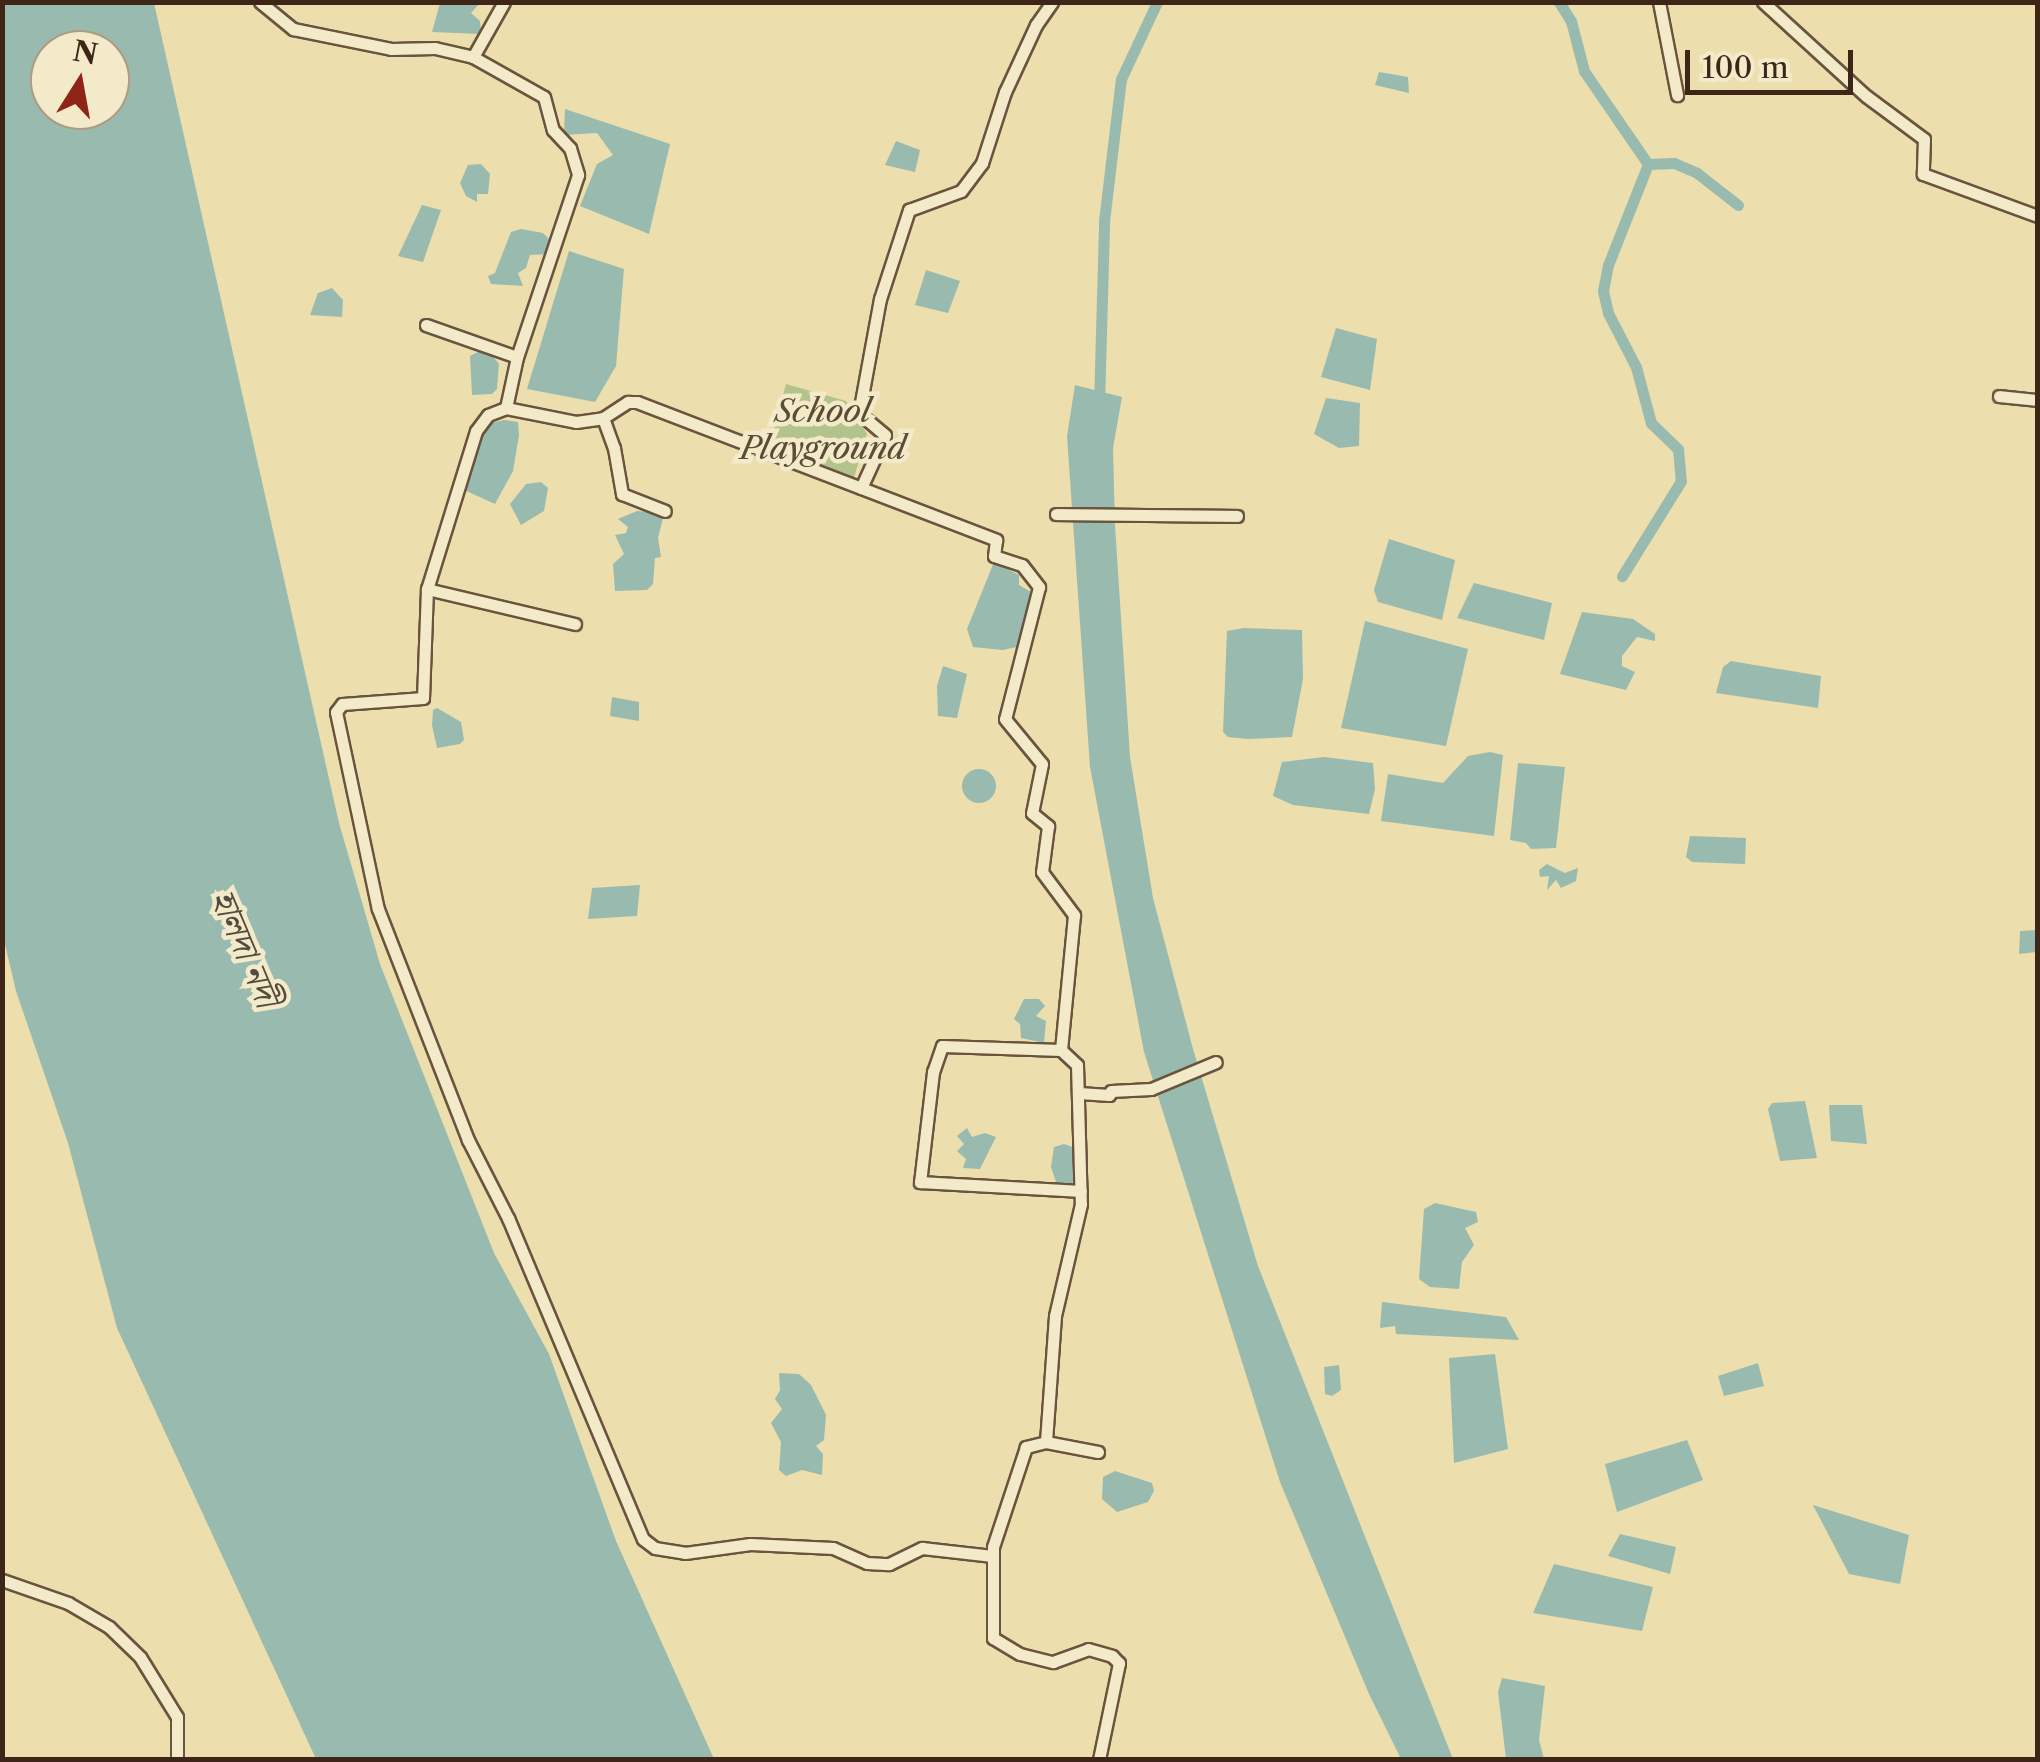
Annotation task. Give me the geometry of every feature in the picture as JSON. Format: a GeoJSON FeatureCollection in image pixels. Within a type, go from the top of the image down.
{"type":"FeatureCollection","features":[{"type":"Feature","properties":{"kind":"street"},"geometry":{"type":"LineString","coordinates":[[260,2],[293,29],[391,50],[435,48],[474,56],[544,97],[554,130],[578,165],[551,264],[517,357],[506,408]]}},
{"type":"Feature","properties":{"kind":"street"},"geometry":{"type":"LineString","coordinates":[[474,56],[504,2]]}},
{"type":"Feature","properties":{"kind":"street"},"geometry":{"type":"LineString","coordinates":[[861,488],[885,434],[860,413],[880,299],[909,210],[961,191],[982,164],[1005,92],[1036,25],[1052,2]]}},
{"type":"Feature","properties":{"kind":"street"},"geometry":{"type":"LineString","coordinates":[[1659,2],[1677,95]]}},
{"type":"Feature","properties":{"kind":"street"},"geometry":{"type":"LineString","coordinates":[[1763,2],[1866,96],[1924,139],[1923,174],[2038,216]]}},
{"type":"Feature","properties":{"kind":"street"},"geometry":{"type":"LineString","coordinates":[[426,325],[517,357]]}},
{"type":"Feature","properties":{"kind":"street"},"geometry":{"type":"LineString","coordinates":[[1999,396],[2038,400]]}},
{"type":"Feature","properties":{"kind":"street"},"geometry":{"type":"LineString","coordinates":[[993,1556],[922,1548],[912,1549],[889,1564],[816,1547],[750,1544],[668,1552],[643,1539],[508,1218],[468,1140],[378,909],[336,712],[342,704],[423,698],[427,588],[476,431],[488,416],[506,408],[564,421],[603,418],[628,402],[637,402],[996,540],[994,556],[1022,565],[1039,588],[1005,719],[1042,764],[1032,813],[1048,826],[1042,872],[1074,915],[1060,1050]]}},
{"type":"Feature","properties":{"kind":"street"},"geometry":{"type":"LineString","coordinates":[[603,418],[614,448],[622,494],[665,511]]}},
{"type":"Feature","properties":{"kind":"street"},"geometry":{"type":"LineString","coordinates":[[1056,514],[1237,516]]}},
{"type":"Feature","properties":{"kind":"street"},"geometry":{"type":"LineString","coordinates":[[427,588],[575,624]]}},
{"type":"Feature","properties":{"kind":"street"},"geometry":{"type":"LineString","coordinates":[[1046,1442],[1055,1316],[1081,1191],[1077,1065],[1060,1050],[942,1046],[933,1072],[920,1182],[1081,1191]]}},
{"type":"Feature","properties":{"kind":"street"},"geometry":{"type":"LineString","coordinates":[[1079,1094],[1109,1095],[1111,1091],[1151,1089],[1210,1065]]}},
{"type":"Feature","properties":{"kind":"street"},"geometry":{"type":"LineString","coordinates":[[1098,1452],[1046,1442],[1026,1446],[993,1556],[993,1638],[1020,1654],[1053,1662],[1088,1649],[1112,1656],[1119,1663],[1099,1760]]}},
{"type":"Feature","properties":{"kind":"street"},"geometry":{"type":"LineString","coordinates":[[2,1580],[68,1603],[109,1627],[140,1657],[177,1717],[177,1760]]}},
{"type":"Feature","properties":{"kind":"green space","name":"School Playground"},"geometry":{"type":"Polygon","coordinates":[[[786,384],[846,401],[867,434],[853,481],[769,448],[786,384]]]}},
{"type":"Feature","properties":{"kind":"water","name":"হালদা নদী"},"geometry":{"type":"Polygon","coordinates":[[[2,3],[154,3],[339,823],[380,964],[494,1253],[549,1354],[616,1541],[714,1759],[316,1759],[117,1328],[68,1143],[16,991],[3,936],[2,3]]]}},
{"type":"Feature","properties":{"kind":"water"},"geometry":{"type":"Polygon","coordinates":[[[440,3],[480,3],[471,13],[480,21],[481,34],[432,32],[440,3]]]}},
{"type":"Feature","properties":{"kind":"water"},"geometry":{"type":"Polygon","coordinates":[[[1379,72],[1408,77],[1409,93],[1375,85],[1379,72]]]}},
{"type":"Feature","properties":{"kind":"water"},"geometry":{"type":"Polygon","coordinates":[[[565,109],[670,144],[649,234],[580,206],[597,164],[613,155],[597,133],[564,135],[565,109]]]}},
{"type":"Feature","properties":{"kind":"water"},"geometry":{"type":"Polygon","coordinates":[[[896,141],[920,150],[915,172],[885,165],[896,141]]]}},
{"type":"Feature","properties":{"kind":"water"},"geometry":{"type":"Polygon","coordinates":[[[481,164],[490,174],[488,194],[477,194],[477,202],[466,196],[460,183],[468,165],[481,164]]]}},
{"type":"Feature","properties":{"kind":"water"},"geometry":{"type":"Polygon","coordinates":[[[422,205],[441,210],[423,262],[398,256],[422,205]]]}},
{"type":"Feature","properties":{"kind":"water"},"geometry":{"type":"Polygon","coordinates":[[[521,229],[543,233],[551,241],[549,254],[530,255],[526,268],[518,273],[523,286],[491,284],[488,276],[495,273],[511,232],[521,229]]]}},
{"type":"Feature","properties":{"kind":"water"},"geometry":{"type":"Polygon","coordinates":[[[569,251],[624,269],[616,366],[595,402],[527,389],[569,251]]]}},
{"type":"Feature","properties":{"kind":"water"},"geometry":{"type":"Polygon","coordinates":[[[926,270],[960,281],[948,313],[915,305],[926,270]]]}},
{"type":"Feature","properties":{"kind":"water"},"geometry":{"type":"Polygon","coordinates":[[[332,288],[343,300],[342,317],[310,315],[318,293],[332,288]]]}},
{"type":"Feature","properties":{"kind":"water"},"geometry":{"type":"Polygon","coordinates":[[[1336,328],[1377,339],[1370,390],[1321,377],[1336,328]]]}},
{"type":"Feature","properties":{"kind":"water"},"geometry":{"type":"Polygon","coordinates":[[[486,348],[499,364],[497,389],[492,394],[472,395],[470,356],[486,348]]]}},
{"type":"Feature","properties":{"kind":"water"},"geometry":{"type":"Polygon","coordinates":[[[1075,385],[1122,397],[1113,448],[1130,757],[1153,898],[1193,1049],[1258,1266],[1453,1759],[1401,1759],[1369,1694],[1280,1482],[1144,1052],[1090,767],[1067,436],[1075,385]]]}},
{"type":"Feature","properties":{"kind":"water"},"geometry":{"type":"Polygon","coordinates":[[[1326,398],[1360,403],[1359,446],[1339,448],[1314,434],[1326,398]]]}},
{"type":"Feature","properties":{"kind":"water"},"geometry":{"type":"Polygon","coordinates":[[[518,422],[519,435],[513,471],[495,504],[462,489],[488,424],[518,422]]]}},
{"type":"Feature","properties":{"kind":"water"},"geometry":{"type":"Polygon","coordinates":[[[541,482],[548,488],[544,511],[521,525],[510,504],[526,484],[541,482]]]}},
{"type":"Feature","properties":{"kind":"water"},"geometry":{"type":"Polygon","coordinates":[[[637,511],[659,513],[663,518],[658,538],[661,557],[655,558],[653,584],[647,590],[615,591],[613,564],[624,554],[615,535],[626,533],[628,527],[618,519],[637,511]]]}},
{"type":"Feature","properties":{"kind":"water"},"geometry":{"type":"Polygon","coordinates":[[[1389,539],[1455,560],[1442,620],[1378,602],[1374,590],[1389,539]]]}},
{"type":"Feature","properties":{"kind":"water"},"geometry":{"type":"Polygon","coordinates":[[[994,562],[1019,575],[1019,585],[1033,593],[1021,646],[1003,650],[973,647],[967,629],[994,562]]]}},
{"type":"Feature","properties":{"kind":"water"},"geometry":{"type":"Polygon","coordinates":[[[1474,583],[1552,603],[1544,640],[1457,618],[1474,583]]]}},
{"type":"Feature","properties":{"kind":"water"},"geometry":{"type":"Polygon","coordinates":[[[1582,612],[1633,619],[1655,634],[1655,641],[1637,637],[1622,656],[1622,666],[1635,672],[1626,690],[1560,674],[1582,612]]]}},
{"type":"Feature","properties":{"kind":"water"},"geometry":{"type":"Polygon","coordinates":[[[1365,621],[1468,649],[1446,746],[1341,728],[1365,621]]]}},
{"type":"Feature","properties":{"kind":"water"},"geometry":{"type":"Polygon","coordinates":[[[1302,630],[1303,679],[1292,737],[1248,739],[1228,737],[1223,732],[1227,631],[1302,630]]]}},
{"type":"Feature","properties":{"kind":"water"},"geometry":{"type":"Polygon","coordinates":[[[1731,661],[1821,676],[1818,708],[1716,693],[1723,667],[1731,661]]]}},
{"type":"Feature","properties":{"kind":"water"},"geometry":{"type":"Polygon","coordinates":[[[943,666],[967,674],[957,718],[938,716],[937,686],[943,666]]]}},
{"type":"Feature","properties":{"kind":"water"},"geometry":{"type":"Polygon","coordinates":[[[612,697],[639,702],[639,721],[610,716],[612,697]]]}},
{"type":"Feature","properties":{"kind":"water"},"geometry":{"type":"Polygon","coordinates":[[[437,708],[461,722],[464,740],[460,744],[437,748],[432,725],[433,710],[437,708]]]}},
{"type":"Feature","properties":{"kind":"water"},"geometry":{"type":"Polygon","coordinates":[[[1490,752],[1503,755],[1494,836],[1381,821],[1388,774],[1443,783],[1468,756],[1490,752]]]}},
{"type":"Feature","properties":{"kind":"water"},"geometry":{"type":"Polygon","coordinates":[[[1324,757],[1373,763],[1375,789],[1369,814],[1293,805],[1273,796],[1282,762],[1324,757]]]}},
{"type":"Feature","properties":{"kind":"water"},"geometry":{"type":"Polygon","coordinates":[[[1518,763],[1565,767],[1556,848],[1531,849],[1526,843],[1510,840],[1518,763]]]}},
{"type":"Feature","properties":{"kind":"water"},"geometry":{"type":"Polygon","coordinates":[[[979,769],[991,774],[996,786],[991,798],[979,803],[967,798],[962,786],[967,774],[979,769]]]}},
{"type":"Feature","properties":{"kind":"water"},"geometry":{"type":"Polygon","coordinates":[[[1690,836],[1746,838],[1745,864],[1692,862],[1686,857],[1690,836]]]}},
{"type":"Feature","properties":{"kind":"water"},"geometry":{"type":"Polygon","coordinates":[[[1547,864],[1565,873],[1578,868],[1576,881],[1561,888],[1556,880],[1547,890],[1549,876],[1540,877],[1539,870],[1547,864]]]}},
{"type":"Feature","properties":{"kind":"water"},"geometry":{"type":"Polygon","coordinates":[[[640,885],[637,916],[588,919],[592,888],[640,885]]]}},
{"type":"Feature","properties":{"kind":"water"},"geometry":{"type":"Polygon","coordinates":[[[2037,930],[2037,952],[2019,954],[2020,931],[2037,930]]]}},
{"type":"Feature","properties":{"kind":"water"},"geometry":{"type":"Polygon","coordinates":[[[1024,999],[1039,999],[1045,1006],[1036,1016],[1046,1021],[1044,1043],[1021,1038],[1020,1024],[1014,1019],[1024,999]]]}},
{"type":"Feature","properties":{"kind":"water"},"geometry":{"type":"Polygon","coordinates":[[[1805,1101],[1817,1158],[1780,1161],[1768,1109],[1772,1103],[1805,1101]]]}},
{"type":"Feature","properties":{"kind":"water"},"geometry":{"type":"Polygon","coordinates":[[[1829,1105],[1862,1105],[1867,1144],[1831,1141],[1829,1105]]]}},
{"type":"Feature","properties":{"kind":"water"},"geometry":{"type":"Polygon","coordinates":[[[967,1128],[972,1137],[985,1133],[996,1137],[980,1169],[963,1168],[966,1159],[957,1151],[964,1144],[957,1136],[967,1128]]]}},
{"type":"Feature","properties":{"kind":"water"},"geometry":{"type":"Polygon","coordinates":[[[1064,1144],[1075,1148],[1077,1157],[1072,1186],[1057,1185],[1051,1167],[1054,1147],[1064,1144]]]}},
{"type":"Feature","properties":{"kind":"water"},"geometry":{"type":"Polygon","coordinates":[[[1435,1203],[1476,1212],[1478,1222],[1465,1228],[1474,1245],[1462,1262],[1459,1289],[1430,1287],[1419,1279],[1424,1209],[1435,1203]]]}},
{"type":"Feature","properties":{"kind":"water"},"geometry":{"type":"Polygon","coordinates":[[[1382,1302],[1506,1317],[1519,1340],[1396,1334],[1395,1326],[1380,1328],[1382,1302]]]}},
{"type":"Feature","properties":{"kind":"water"},"geometry":{"type":"Polygon","coordinates":[[[1495,1354],[1508,1449],[1454,1463],[1449,1358],[1495,1354]]]}},
{"type":"Feature","properties":{"kind":"water"},"geometry":{"type":"Polygon","coordinates":[[[1758,1363],[1764,1386],[1724,1396],[1718,1376],[1758,1363]]]}},
{"type":"Feature","properties":{"kind":"water"},"geometry":{"type":"Polygon","coordinates":[[[1339,1365],[1341,1390],[1332,1396],[1325,1394],[1324,1367],[1339,1365]]]}},
{"type":"Feature","properties":{"kind":"water"},"geometry":{"type":"Polygon","coordinates":[[[779,1373],[799,1374],[811,1385],[826,1415],[824,1440],[816,1446],[823,1454],[822,1475],[802,1470],[786,1476],[779,1470],[781,1442],[771,1423],[782,1409],[775,1399],[780,1390],[779,1373]]]}},
{"type":"Feature","properties":{"kind":"water"},"geometry":{"type":"Polygon","coordinates":[[[1687,1440],[1703,1480],[1617,1512],[1605,1464],[1687,1440]]]}},
{"type":"Feature","properties":{"kind":"water"},"geometry":{"type":"Polygon","coordinates":[[[1115,1471],[1152,1483],[1154,1491],[1148,1502],[1117,1512],[1102,1499],[1103,1477],[1115,1471]]]}},
{"type":"Feature","properties":{"kind":"water"},"geometry":{"type":"Polygon","coordinates":[[[1813,1505],[1909,1535],[1900,1584],[1849,1574],[1813,1505]]]}},
{"type":"Feature","properties":{"kind":"water"},"geometry":{"type":"Polygon","coordinates":[[[1620,1534],[1676,1547],[1670,1574],[1608,1556],[1620,1534]]]}},
{"type":"Feature","properties":{"kind":"water"},"geometry":{"type":"Polygon","coordinates":[[[1554,1564],[1653,1587],[1642,1631],[1533,1613],[1554,1564]]]}},
{"type":"Feature","properties":{"kind":"water"},"geometry":{"type":"Polygon","coordinates":[[[1502,1678],[1545,1686],[1539,1740],[1544,1759],[1506,1759],[1498,1692],[1502,1678]]]}},
{"type":"Feature","properties":{"kind":"waterway"},"geometry":{"type":"LineString","coordinates":[[1099,405],[1104,221],[1121,79],[1157,2]]}},
{"type":"Feature","properties":{"kind":"waterway"},"geometry":{"type":"LineString","coordinates":[[1559,2],[1571,21],[1584,71],[1648,164],[1608,265],[1603,291],[1608,313],[1636,367],[1651,423],[1678,449],[1681,481],[1622,576]]}},
{"type":"Feature","properties":{"kind":"waterway"},"geometry":{"type":"LineString","coordinates":[[1648,164],[1674,163],[1697,173],[1738,205]]}}]}
